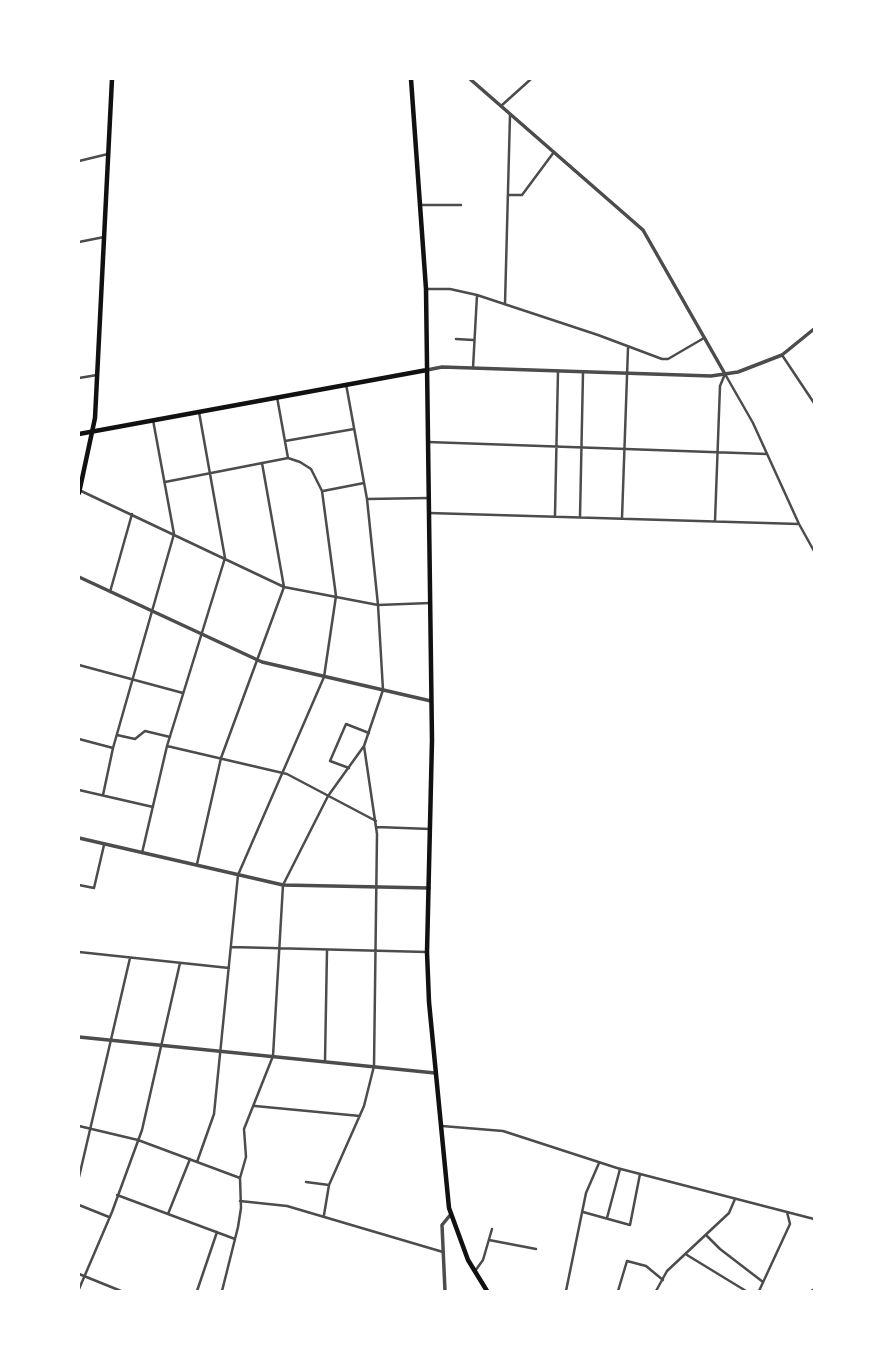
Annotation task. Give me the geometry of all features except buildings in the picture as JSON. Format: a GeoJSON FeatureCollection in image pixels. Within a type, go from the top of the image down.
{"type":"FeatureCollection","features":[{"type":"Feature","properties":{"kind":"main road"},"geometry":{"type":"LineString","coordinates":[[79,491],[93,431],[112,79]]}},
{"type":"Feature","properties":{"kind":"main road"},"geometry":{"type":"LineString","coordinates":[[411,79],[426,289],[431,701],[427,952],[451,1214],[461,1245],[487,1291]]}},
{"type":"Feature","properties":{"kind":"main road"},"geometry":{"type":"LineString","coordinates":[[79,434],[427,370]]}},
{"type":"Feature","properties":{"kind":"street"},"geometry":{"type":"LineString","coordinates":[[471,79],[643,230],[753,423],[814,551]]}},
{"type":"Feature","properties":{"kind":"street"},"geometry":{"type":"LineString","coordinates":[[501,106],[531,79]]}},
{"type":"Feature","properties":{"kind":"street"},"geometry":{"type":"LineString","coordinates":[[505,304],[510,115]]}},
{"type":"Feature","properties":{"kind":"street"},"geometry":{"type":"LineString","coordinates":[[508,195],[522,195],[554,152]]}},
{"type":"Feature","properties":{"kind":"street"},"geometry":{"type":"LineString","coordinates":[[79,160],[108,154]]}},
{"type":"Feature","properties":{"kind":"street"},"geometry":{"type":"LineString","coordinates":[[420,205],[461,205]]}},
{"type":"Feature","properties":{"kind":"street"},"geometry":{"type":"LineString","coordinates":[[79,242],[104,237]]}},
{"type":"Feature","properties":{"kind":"street"},"geometry":{"type":"LineString","coordinates":[[426,289],[450,289],[477,295],[662,359],[668,359],[704,338]]}},
{"type":"Feature","properties":{"kind":"street"},"geometry":{"type":"LineString","coordinates":[[473,368],[477,295]]}},
{"type":"Feature","properties":{"kind":"street"},"geometry":{"type":"LineString","coordinates":[[427,370],[442,367],[695,376],[725,374],[738,372],[782,355],[814,329]]}},
{"type":"Feature","properties":{"kind":"street"},"geometry":{"type":"LineString","coordinates":[[456,339],[475,340]]}},
{"type":"Feature","properties":{"kind":"street"},"geometry":{"type":"LineString","coordinates":[[622,518],[628,348]]}},
{"type":"Feature","properties":{"kind":"street"},"geometry":{"type":"LineString","coordinates":[[782,355],[814,403]]}},
{"type":"Feature","properties":{"kind":"street"},"geometry":{"type":"LineString","coordinates":[[555,516],[558,372]]}},
{"type":"Feature","properties":{"kind":"street"},"geometry":{"type":"LineString","coordinates":[[580,517],[583,372]]}},
{"type":"Feature","properties":{"kind":"street"},"geometry":{"type":"LineString","coordinates":[[715,521],[720,386],[725,374]]}},
{"type":"Feature","properties":{"kind":"street"},"geometry":{"type":"LineString","coordinates":[[79,378],[97,375]]}},
{"type":"Feature","properties":{"kind":"street"},"geometry":{"type":"LineString","coordinates":[[222,1291],[235,1239],[240,1178],[246,1157],[244,1129],[273,1056],[283,884],[328,796],[364,746],[383,690],[378,605],[367,499],[346,384]]}},
{"type":"Feature","properties":{"kind":"street"},"geometry":{"type":"LineString","coordinates":[[277,397],[288,458]]}},
{"type":"Feature","properties":{"kind":"street"},"geometry":{"type":"LineString","coordinates":[[142,853],[167,746],[225,558],[198,410]]}},
{"type":"Feature","properties":{"kind":"street"},"geometry":{"type":"LineString","coordinates":[[103,795],[113,748],[174,534],[153,420]]}},
{"type":"Feature","properties":{"kind":"street"},"geometry":{"type":"LineString","coordinates":[[285,441],[354,429]]}},
{"type":"Feature","properties":{"kind":"street"},"geometry":{"type":"LineString","coordinates":[[428,442],[767,454]]}},
{"type":"Feature","properties":{"kind":"street"},"geometry":{"type":"LineString","coordinates":[[165,482],[288,458],[300,462],[310,470],[322,491],[336,596],[324,677],[238,875],[214,1114],[197,1162]]}},
{"type":"Feature","properties":{"kind":"street"},"geometry":{"type":"LineString","coordinates":[[196,865],[221,758],[284,587],[262,463]]}},
{"type":"Feature","properties":{"kind":"street"},"geometry":{"type":"LineString","coordinates":[[322,491],[364,483]]}},
{"type":"Feature","properties":{"kind":"street"},"geometry":{"type":"LineString","coordinates":[[79,491],[284,587],[378,605],[430,603]]}},
{"type":"Feature","properties":{"kind":"street"},"geometry":{"type":"LineString","coordinates":[[367,499],[429,498]]}},
{"type":"Feature","properties":{"kind":"street"},"geometry":{"type":"LineString","coordinates":[[429,513],[799,524]]}},
{"type":"Feature","properties":{"kind":"street"},"geometry":{"type":"LineString","coordinates":[[110,592],[132,514]]}},
{"type":"Feature","properties":{"kind":"street"},"geometry":{"type":"LineString","coordinates":[[79,577],[257,660],[431,701]]}},
{"type":"Feature","properties":{"kind":"street"},"geometry":{"type":"LineString","coordinates":[[79,665],[183,693]]}},
{"type":"Feature","properties":{"kind":"street"},"geometry":{"type":"LineString","coordinates":[[349,768],[330,761],[346,724],[369,733]]}},
{"type":"Feature","properties":{"kind":"street"},"geometry":{"type":"LineString","coordinates":[[117,735],[135,738],[145,732],[170,737]]}},
{"type":"Feature","properties":{"kind":"street"},"geometry":{"type":"LineString","coordinates":[[79,739],[113,748]]}},
{"type":"Feature","properties":{"kind":"street"},"geometry":{"type":"LineString","coordinates":[[167,746],[282,773],[376,821]]}},
{"type":"Feature","properties":{"kind":"street"},"geometry":{"type":"LineString","coordinates":[[324,1216],[329,1185],[360,1116],[374,1066],[377,827],[364,746]]}},
{"type":"Feature","properties":{"kind":"street"},"geometry":{"type":"LineString","coordinates":[[79,790],[153,807]]}},
{"type":"Feature","properties":{"kind":"street"},"geometry":{"type":"LineString","coordinates":[[377,827],[430,829]]}},
{"type":"Feature","properties":{"kind":"street"},"geometry":{"type":"LineString","coordinates":[[79,838],[283,884],[429,888]]}},
{"type":"Feature","properties":{"kind":"street"},"geometry":{"type":"LineString","coordinates":[[79,885],[94,888],[105,844]]}},
{"type":"Feature","properties":{"kind":"street"},"geometry":{"type":"LineString","coordinates":[[232,947],[427,952]]}},
{"type":"Feature","properties":{"kind":"street"},"geometry":{"type":"LineString","coordinates":[[325,1061],[327,950]]}},
{"type":"Feature","properties":{"kind":"street"},"geometry":{"type":"LineString","coordinates":[[79,952],[229,968]]}},
{"type":"Feature","properties":{"kind":"street"},"geometry":{"type":"LineString","coordinates":[[79,1177],[130,958]]}},
{"type":"Feature","properties":{"kind":"street"},"geometry":{"type":"LineString","coordinates":[[79,1289],[138,1140],[180,963]]}},
{"type":"Feature","properties":{"kind":"street"},"geometry":{"type":"LineString","coordinates":[[79,1037],[436,1073]]}},
{"type":"Feature","properties":{"kind":"street"},"geometry":{"type":"LineString","coordinates":[[254,1105],[360,1116]]}},
{"type":"Feature","properties":{"kind":"street"},"geometry":{"type":"LineString","coordinates":[[79,1126],[138,1140],[240,1178]]}},
{"type":"Feature","properties":{"kind":"street"},"geometry":{"type":"LineString","coordinates":[[441,1126],[503,1131],[620,1169],[814,1219]]}},
{"type":"Feature","properties":{"kind":"street"},"geometry":{"type":"LineString","coordinates":[[168,1214],[190,1159]]}},
{"type":"Feature","properties":{"kind":"street"},"geometry":{"type":"LineString","coordinates":[[566,1291],[586,1193],[600,1161]]}},
{"type":"Feature","properties":{"kind":"street"},"geometry":{"type":"LineString","coordinates":[[607,1218],[620,1169]]}},
{"type":"Feature","properties":{"kind":"street"},"geometry":{"type":"LineString","coordinates":[[583,1212],[630,1224],[640,1174]]}},
{"type":"Feature","properties":{"kind":"street"},"geometry":{"type":"LineString","coordinates":[[306,1182],[329,1185]]}},
{"type":"Feature","properties":{"kind":"street"},"geometry":{"type":"LineString","coordinates":[[117,1195],[235,1239]]}},
{"type":"Feature","properties":{"kind":"street"},"geometry":{"type":"LineString","coordinates":[[656,1291],[667,1271],[729,1213],[735,1199]]}},
{"type":"Feature","properties":{"kind":"street"},"geometry":{"type":"LineString","coordinates":[[240,1201],[287,1206],[443,1252]]}},
{"type":"Feature","properties":{"kind":"street"},"geometry":{"type":"LineString","coordinates":[[79,1205],[109,1217]]}},
{"type":"Feature","properties":{"kind":"street"},"geometry":{"type":"LineString","coordinates":[[759,1291],[790,1224],[787,1212]]}},
{"type":"Feature","properties":{"kind":"street"},"geometry":{"type":"LineString","coordinates":[[445,1291],[442,1224],[451,1214]]}},
{"type":"Feature","properties":{"kind":"street"},"geometry":{"type":"LineString","coordinates":[[474,1271],[483,1261],[492,1229]]}},
{"type":"Feature","properties":{"kind":"street"},"geometry":{"type":"LineString","coordinates":[[197,1291],[217,1232]]}},
{"type":"Feature","properties":{"kind":"street"},"geometry":{"type":"LineString","coordinates":[[707,1236],[763,1282]]}},
{"type":"Feature","properties":{"kind":"street"},"geometry":{"type":"LineString","coordinates":[[489,1240],[536,1249]]}},
{"type":"Feature","properties":{"kind":"street"},"geometry":{"type":"LineString","coordinates":[[687,1255],[746,1291]]}},
{"type":"Feature","properties":{"kind":"street"},"geometry":{"type":"LineString","coordinates":[[618,1291],[627,1261],[646,1266],[663,1280]]}},
{"type":"Feature","properties":{"kind":"street"},"geometry":{"type":"LineString","coordinates":[[79,1274],[121,1291]]}}]}
